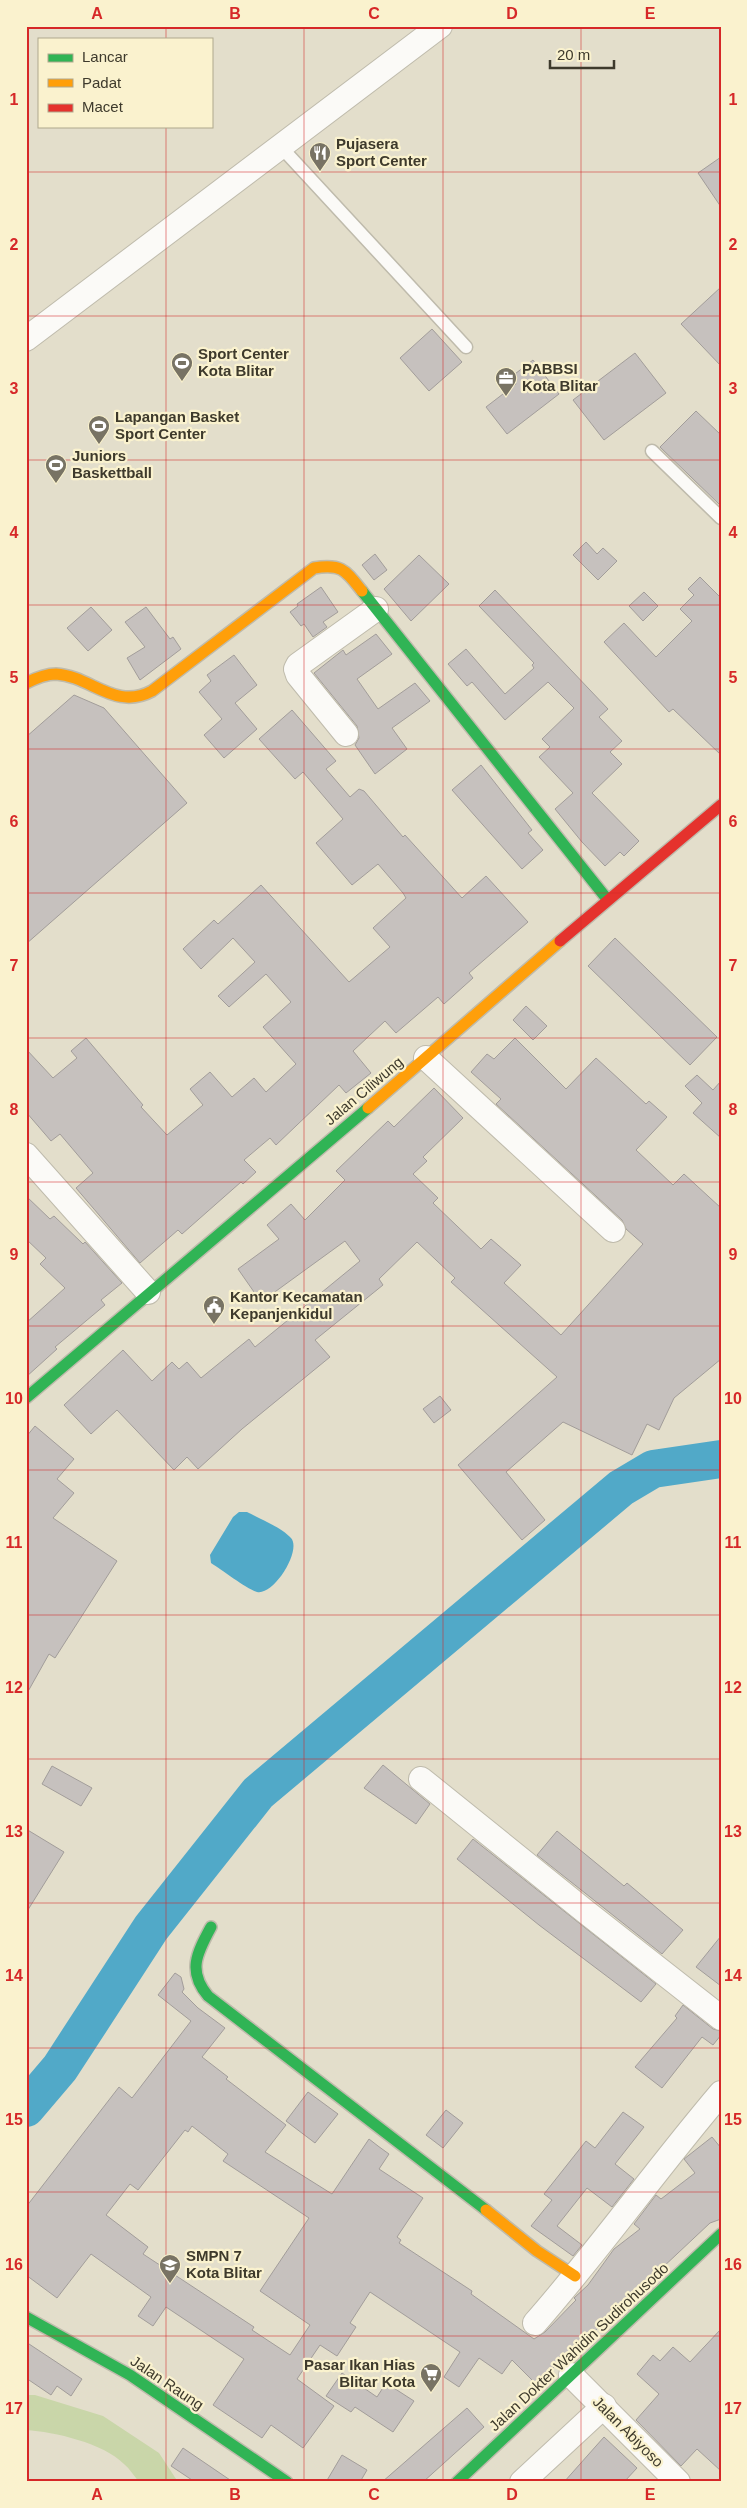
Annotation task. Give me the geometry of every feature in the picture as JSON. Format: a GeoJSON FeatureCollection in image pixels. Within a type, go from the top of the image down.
{"type":"FeatureCollection","features":[{"type":"Feature","properties":{"kind":"main road"},"geometry":{"type":"LineString","coordinates":[[26,683],[35,677],[50,673],[64,674],[118,695],[138,698],[152,691],[314,568],[330,565],[340,567],[346,571],[607,899]]}},
{"type":"Feature","properties":{"kind":"main road","name":"Jalan Ciliwung"},"geometry":{"type":"LineString","coordinates":[[26,1398],[148,1292],[426,1058],[607,899],[721,805]]}},
{"type":"Feature","properties":{"kind":"main road"},"geometry":{"type":"LineString","coordinates":[[211,1927],[198,1952],[195,1966],[199,1987],[208,1996],[435,2169],[537,2251],[575,2276]]}},
{"type":"Feature","properties":{"kind":"main road","name":"Jalan Dokter Wahidin Sudirohusodo"},"geometry":{"type":"LineString","coordinates":[[457,2482],[574,2378],[721,2234]]}},
{"type":"Feature","properties":{"kind":"main road","name":"Jalan Raung"},"geometry":{"type":"LineString","coordinates":[[26,2317],[130,2375],[287,2482]]}},
{"type":"Feature","properties":{"kind":"street"},"geometry":{"type":"LineString","coordinates":[[26,339],[440,26]]}},
{"type":"Feature","properties":{"kind":"street"},"geometry":{"type":"LineString","coordinates":[[346,734],[298,675],[296,669],[298,665],[376,609]]}},
{"type":"Feature","properties":{"kind":"street"},"geometry":{"type":"LineString","coordinates":[[426,1058],[613,1230]]}},
{"type":"Feature","properties":{"kind":"street"},"geometry":{"type":"LineString","coordinates":[[26,1155],[148,1292]]}},
{"type":"Feature","properties":{"kind":"street"},"geometry":{"type":"LineString","coordinates":[[421,1779],[721,2018]]}},
{"type":"Feature","properties":{"kind":"street"},"geometry":{"type":"LineString","coordinates":[[535,2323],[575,2276],[661,2164],[721,2093]]}},
{"type":"Feature","properties":{"kind":"street","name":"Jalan Abiyoso"},"geometry":{"type":"LineString","coordinates":[[574,2378],[678,2482]]}},
{"type":"Feature","properties":{"kind":"street"},"geometry":{"type":"LineString","coordinates":[[522,2482],[604,2406]]}},
{"type":"Feature","properties":{"kind":"lane"},"geometry":{"type":"LineString","coordinates":[[281,147],[466,347]]}},
{"type":"Feature","properties":{"kind":"lane"},"geometry":{"type":"LineString","coordinates":[[652,450],[721,518]]}},
{"type":"Feature","properties":{"kind":"green space"},"geometry":{"type":"Polygon","coordinates":[[[26,2395],[35,2395],[103,2416],[159,2453],[178,2482],[139,2482],[126,2466],[104,2450],[64,2436],[26,2430],[26,2395]]]}},
{"type":"Feature","properties":{"kind":"water"},"geometry":{"type":"Polygon","coordinates":[[[239,1512],[247,1512],[276,1527],[291,1538],[293,1544],[290,1561],[284,1571],[271,1587],[264,1591],[257,1592],[253,1590],[211,1563],[210,1555],[233,1517],[239,1512]]]}},
{"type":"Feature","properties":{"kind":"building"},"geometry":{"type":"Polygon","coordinates":[[[721,157],[721,207],[698,173],[721,157]]]}},
{"type":"Feature","properties":{"kind":"building"},"geometry":{"type":"Polygon","coordinates":[[[721,287],[721,366],[681,324],[721,287]]]}},
{"type":"Feature","properties":{"kind":"building"},"geometry":{"type":"Polygon","coordinates":[[[432,329],[462,362],[429,391],[400,358],[432,329]]]}},
{"type":"Feature","properties":{"kind":"building"},"geometry":{"type":"Polygon","coordinates":[[[635,353],[666,393],[604,440],[573,400],[635,353]]]}},
{"type":"Feature","properties":{"kind":"building"},"geometry":{"type":"Polygon","coordinates":[[[533,360],[559,394],[507,434],[486,407],[516,384],[511,377],[533,360]]]}},
{"type":"Feature","properties":{"kind":"building"},"geometry":{"type":"Polygon","coordinates":[[[696,411],[721,435],[721,506],[660,447],[696,411]]]}},
{"type":"Feature","properties":{"kind":"building"},"geometry":{"type":"Polygon","coordinates":[[[586,542],[597,554],[603,548],[617,561],[598,580],[573,555],[586,542]]]}},
{"type":"Feature","properties":{"kind":"building"},"geometry":{"type":"Polygon","coordinates":[[[375,554],[387,570],[374,580],[362,565],[375,554]]]}},
{"type":"Feature","properties":{"kind":"building"},"geometry":{"type":"Polygon","coordinates":[[[419,555],[449,584],[411,621],[384,589],[419,555]]]}},
{"type":"Feature","properties":{"kind":"building"},"geometry":{"type":"Polygon","coordinates":[[[700,577],[721,598],[721,755],[673,709],[669,712],[604,642],[624,623],[656,657],[692,621],[680,609],[694,595],[688,589],[700,577]]]}},
{"type":"Feature","properties":{"kind":"building"},"geometry":{"type":"Polygon","coordinates":[[[321,587],[338,612],[323,622],[327,627],[313,637],[304,624],[301,626],[290,612],[298,606],[297,604],[321,587]]]}},
{"type":"Feature","properties":{"kind":"building"},"geometry":{"type":"Polygon","coordinates":[[[495,590],[608,709],[599,717],[622,741],[610,752],[622,764],[592,793],[639,841],[624,856],[620,852],[605,866],[555,809],[573,793],[539,757],[550,747],[542,739],[574,708],[548,682],[505,720],[472,682],[467,686],[448,664],[466,649],[505,694],[534,668],[532,665],[534,663],[479,606],[495,590]]]}},
{"type":"Feature","properties":{"kind":"building"},"geometry":{"type":"Polygon","coordinates":[[[644,592],[658,606],[643,621],[629,606],[644,592]]]}},
{"type":"Feature","properties":{"kind":"building"},"geometry":{"type":"Polygon","coordinates":[[[91,607],[112,630],[88,651],[67,628],[91,607]]]}},
{"type":"Feature","properties":{"kind":"building"},"geometry":{"type":"Polygon","coordinates":[[[146,607],[170,639],[173,637],[181,649],[140,680],[127,658],[145,647],[125,622],[146,607]]]}},
{"type":"Feature","properties":{"kind":"building"},"geometry":{"type":"Polygon","coordinates":[[[376,634],[392,654],[357,679],[378,709],[415,683],[430,701],[392,728],[407,749],[375,774],[355,745],[359,738],[357,726],[314,673],[343,650],[346,655],[376,634]]]}},
{"type":"Feature","properties":{"kind":"building"},"geometry":{"type":"Polygon","coordinates":[[[234,655],[257,685],[235,703],[257,729],[224,758],[204,735],[222,719],[199,692],[211,681],[207,675],[234,655]]]}},
{"type":"Feature","properties":{"kind":"building"},"geometry":{"type":"Polygon","coordinates":[[[74,695],[104,708],[187,803],[26,944],[26,737],[74,695]]]}},
{"type":"Feature","properties":{"kind":"building"},"geometry":{"type":"Polygon","coordinates":[[[292,710],[336,761],[326,769],[350,797],[359,789],[364,791],[403,837],[405,835],[462,898],[486,876],[528,922],[469,973],[473,978],[444,1004],[438,997],[396,1033],[385,1021],[353,1051],[371,1073],[346,1093],[339,1085],[276,1145],[270,1138],[244,1160],[256,1172],[243,1184],[241,1182],[182,1234],[178,1230],[140,1263],[76,1188],[93,1173],[60,1134],[51,1141],[26,1112],[26,1049],[53,1078],[77,1058],[71,1051],[86,1038],[143,1105],[141,1107],[167,1135],[203,1105],[190,1089],[210,1072],[232,1097],[254,1078],[266,1092],[296,1064],[263,1027],[291,1002],[266,974],[229,1007],[218,996],[255,962],[233,938],[201,969],[183,949],[214,920],[218,924],[261,885],[349,982],[390,947],[373,928],[406,898],[403,893],[378,864],[352,885],[316,843],[343,819],[303,772],[295,779],[259,739],[292,710]]]}},
{"type":"Feature","properties":{"kind":"building"},"geometry":{"type":"Polygon","coordinates":[[[481,765],[532,830],[528,833],[543,850],[522,869],[452,790],[481,765]]]}},
{"type":"Feature","properties":{"kind":"building"},"geometry":{"type":"Polygon","coordinates":[[[615,938],[717,1037],[690,1065],[588,966],[615,938]]]}},
{"type":"Feature","properties":{"kind":"building"},"geometry":{"type":"Polygon","coordinates":[[[526,1006],[547,1026],[533,1040],[513,1020],[526,1006]]]}},
{"type":"Feature","properties":{"kind":"building"},"geometry":{"type":"Polygon","coordinates":[[[515,1038],[566,1089],[596,1058],[646,1104],[649,1101],[667,1117],[636,1150],[673,1185],[684,1174],[721,1208],[721,1359],[674,1398],[659,1430],[647,1424],[632,1455],[563,1422],[506,1472],[545,1520],[522,1540],[458,1465],[557,1377],[451,1282],[455,1278],[417,1242],[379,1279],[383,1285],[315,1340],[330,1357],[242,1429],[198,1469],[187,1457],[174,1470],[117,1410],[91,1434],[64,1405],[123,1350],[152,1381],[172,1362],[179,1369],[187,1362],[201,1378],[249,1339],[255,1347],[360,1261],[345,1241],[261,1302],[238,1269],[279,1239],[267,1225],[291,1204],[305,1220],[345,1180],[336,1171],[388,1121],[394,1127],[434,1088],[463,1118],[423,1157],[427,1161],[413,1174],[438,1198],[433,1203],[481,1249],[491,1239],[521,1265],[504,1283],[561,1335],[643,1244],[626,1229],[622,1220],[496,1104],[501,1099],[471,1072],[487,1054],[494,1059],[515,1038]]]}},
{"type":"Feature","properties":{"kind":"building"},"geometry":{"type":"Polygon","coordinates":[[[697,1075],[713,1090],[721,1081],[721,1138],[693,1113],[702,1103],[685,1086],[697,1075]]]}},
{"type":"Feature","properties":{"kind":"building"},"geometry":{"type":"Polygon","coordinates":[[[26,1196],[50,1219],[54,1216],[83,1244],[85,1242],[122,1283],[101,1300],[105,1305],[55,1347],[57,1349],[26,1377],[26,1323],[65,1288],[40,1264],[46,1258],[26,1239],[26,1196]]]}},
{"type":"Feature","properties":{"kind":"building"},"geometry":{"type":"Polygon","coordinates":[[[440,1396],[451,1410],[434,1423],[423,1409],[440,1396]]]}},
{"type":"Feature","properties":{"kind":"building"},"geometry":{"type":"Polygon","coordinates":[[[35,1426],[74,1459],[57,1479],[74,1493],[53,1518],[117,1561],[55,1658],[49,1654],[26,1695],[26,1437],[35,1426]]]}},
{"type":"Feature","properties":{"kind":"building"},"geometry":{"type":"Polygon","coordinates":[[[383,1765],[430,1804],[416,1824],[364,1788],[383,1765]]]}},
{"type":"Feature","properties":{"kind":"building"},"geometry":{"type":"Polygon","coordinates":[[[52,1766],[92,1788],[81,1806],[42,1784],[52,1766]]]}},
{"type":"Feature","properties":{"kind":"building"},"geometry":{"type":"Polygon","coordinates":[[[26,1829],[64,1852],[26,1913],[26,1829]]]}},
{"type":"Feature","properties":{"kind":"building"},"geometry":{"type":"Polygon","coordinates":[[[557,1831],[624,1886],[627,1883],[683,1930],[662,1954],[537,1855],[557,1831]]]}},
{"type":"Feature","properties":{"kind":"building"},"geometry":{"type":"Polygon","coordinates":[[[473,1839],[656,1984],[641,2002],[539,1925],[457,1859],[473,1839]]]}},
{"type":"Feature","properties":{"kind":"building"},"geometry":{"type":"Polygon","coordinates":[[[721,1936],[721,1986],[696,1967],[721,1936]]]}},
{"type":"Feature","properties":{"kind":"building"},"geometry":{"type":"Polygon","coordinates":[[[175,1973],[181,1977],[184,1989],[182,1992],[198,2008],[225,2028],[202,2057],[228,2077],[226,2079],[286,2125],[265,2152],[332,2194],[369,2139],[389,2154],[379,2169],[423,2198],[397,2237],[401,2240],[399,2243],[472,2291],[471,2294],[534,2339],[545,2332],[576,2300],[574,2298],[588,2285],[614,2249],[640,2229],[634,2224],[656,2195],[661,2199],[695,2173],[684,2159],[712,2137],[721,2148],[721,2219],[710,2223],[580,2345],[578,2342],[537,2385],[512,2360],[502,2374],[479,2358],[459,2387],[444,2377],[460,2352],[370,2292],[350,2323],[356,2327],[337,2356],[320,2345],[297,2379],[334,2406],[303,2448],[271,2425],[262,2438],[213,2405],[244,2359],[166,2307],[153,2326],[138,2316],[151,2297],[91,2254],[57,2298],[26,2275],[26,2207],[119,2087],[132,2098],[191,2021],[158,1995],[175,1973]],[[192,2126],[188,2132],[185,2130],[138,2190],[130,2184],[106,2215],[148,2247],[143,2254],[254,2327],[252,2330],[290,2355],[310,2325],[260,2291],[309,2218],[223,2161],[228,2154],[192,2126]]]}},
{"type":"Feature","properties":{"kind":"building"},"geometry":{"type":"Polygon","coordinates":[[[683,2005],[713,2029],[721,2031],[721,2035],[713,2045],[702,2037],[662,2088],[635,2067],[677,2018],[675,2016],[683,2005]]]}},
{"type":"Feature","properties":{"kind":"building"},"geometry":{"type":"Polygon","coordinates":[[[308,2092],[338,2114],[315,2143],[286,2121],[308,2092]]]}},
{"type":"Feature","properties":{"kind":"building"},"geometry":{"type":"Polygon","coordinates":[[[446,2110],[463,2123],[443,2148],[426,2135],[446,2110]]]}},
{"type":"Feature","properties":{"kind":"building"},"geometry":{"type":"Polygon","coordinates":[[[623,2112],[644,2127],[615,2164],[634,2179],[612,2207],[587,2188],[557,2226],[582,2245],[573,2256],[531,2226],[552,2200],[544,2194],[586,2141],[595,2148],[623,2112]]]}},
{"type":"Feature","properties":{"kind":"building"},"geometry":{"type":"Polygon","coordinates":[[[721,2329],[721,2471],[697,2449],[681,2466],[636,2420],[659,2394],[637,2374],[653,2355],[660,2361],[673,2347],[690,2362],[721,2329]]]}},
{"type":"Feature","properties":{"kind":"building"},"geometry":{"type":"Polygon","coordinates":[[[26,2342],[82,2379],[71,2396],[57,2386],[51,2395],[26,2378],[26,2342]]]}},
{"type":"Feature","properties":{"kind":"building"},"geometry":{"type":"Polygon","coordinates":[[[342,2373],[377,2397],[386,2383],[414,2401],[393,2432],[355,2407],[351,2412],[326,2396],[342,2373]]]}},
{"type":"Feature","properties":{"kind":"building"},"geometry":{"type":"Polygon","coordinates":[[[467,2408],[484,2427],[423,2482],[382,2482],[467,2408]]]}},
{"type":"Feature","properties":{"kind":"building"},"geometry":{"type":"Polygon","coordinates":[[[604,2437],[637,2468],[624,2482],[564,2482],[604,2437]]]}},
{"type":"Feature","properties":{"kind":"building"},"geometry":{"type":"Polygon","coordinates":[[[183,2448],[233,2482],[195,2482],[171,2466],[183,2448]]]}},
{"type":"Feature","properties":{"kind":"building"},"geometry":{"type":"Polygon","coordinates":[[[342,2455],[367,2470],[360,2482],[326,2482],[342,2455]]]}},
{"type":"Feature","properties":{"kind":"waterway"},"geometry":{"type":"LineString","coordinates":[[26,2108],[60,2068],[151,1928],[258,1793],[621,1488],[653,1469],[721,1459]]}},
{"type":"Feature","properties":{"kind":"traffic: fast"},"geometry":{"type":"LineString","coordinates":[[362,591],[607,899]]}},
{"type":"Feature","properties":{"kind":"traffic: fast"},"geometry":{"type":"LineString","coordinates":[[26,1398],[368,1108]]}},
{"type":"Feature","properties":{"kind":"traffic: fast"},"geometry":{"type":"LineString","coordinates":[[211,1927],[196,1962],[198,1978],[208,1996],[486,2210]]}},
{"type":"Feature","properties":{"kind":"traffic: fast"},"geometry":{"type":"LineString","coordinates":[[457,2482],[721,2234]]}},
{"type":"Feature","properties":{"kind":"traffic: fast"},"geometry":{"type":"LineString","coordinates":[[26,2317],[130,2375],[287,2482]]}},
{"type":"Feature","properties":{"kind":"traffic: slow"},"geometry":{"type":"LineString","coordinates":[[26,683],[56,674],[81,680],[115,695],[126,697],[139,696],[152,691],[314,568],[331,567],[342,570],[352,578],[362,591]]}},
{"type":"Feature","properties":{"kind":"traffic: slow"},"geometry":{"type":"LineString","coordinates":[[368,1108],[560,941]]}},
{"type":"Feature","properties":{"kind":"traffic: slow"},"geometry":{"type":"LineString","coordinates":[[486,2210],[537,2251],[575,2276]]}},
{"type":"Feature","properties":{"kind":"traffic: jam"},"geometry":{"type":"LineString","coordinates":[[560,941],[721,805]]}},
{"type":"Feature","properties":{"kind":"place","name":"Pujasera Sport Center"},"geometry":{"type":"Point","coordinates":[320,172]}},
{"type":"Feature","properties":{"kind":"place","name":"Sport Center Kota Blitar"},"geometry":{"type":"Point","coordinates":[182,382]}},
{"type":"Feature","properties":{"kind":"place","name":"PABBSI Kota Blitar"},"geometry":{"type":"Point","coordinates":[506,397]}},
{"type":"Feature","properties":{"kind":"place","name":"Lapangan Basket Sport Center"},"geometry":{"type":"Point","coordinates":[99,445]}},
{"type":"Feature","properties":{"kind":"place","name":"Juniors Baskettball"},"geometry":{"type":"Point","coordinates":[56,484]}},
{"type":"Feature","properties":{"kind":"place","name":"Kantor Kecamatan Kepanjenkidul"},"geometry":{"type":"Point","coordinates":[214,1325]}},
{"type":"Feature","properties":{"kind":"place","name":"SMPN 7 Kota Blitar"},"geometry":{"type":"Point","coordinates":[170,2284]}},
{"type":"Feature","properties":{"kind":"place","name":"Pasar Ikan Hias Blitar Kota"},"geometry":{"type":"Point","coordinates":[431,2393]}}]}
